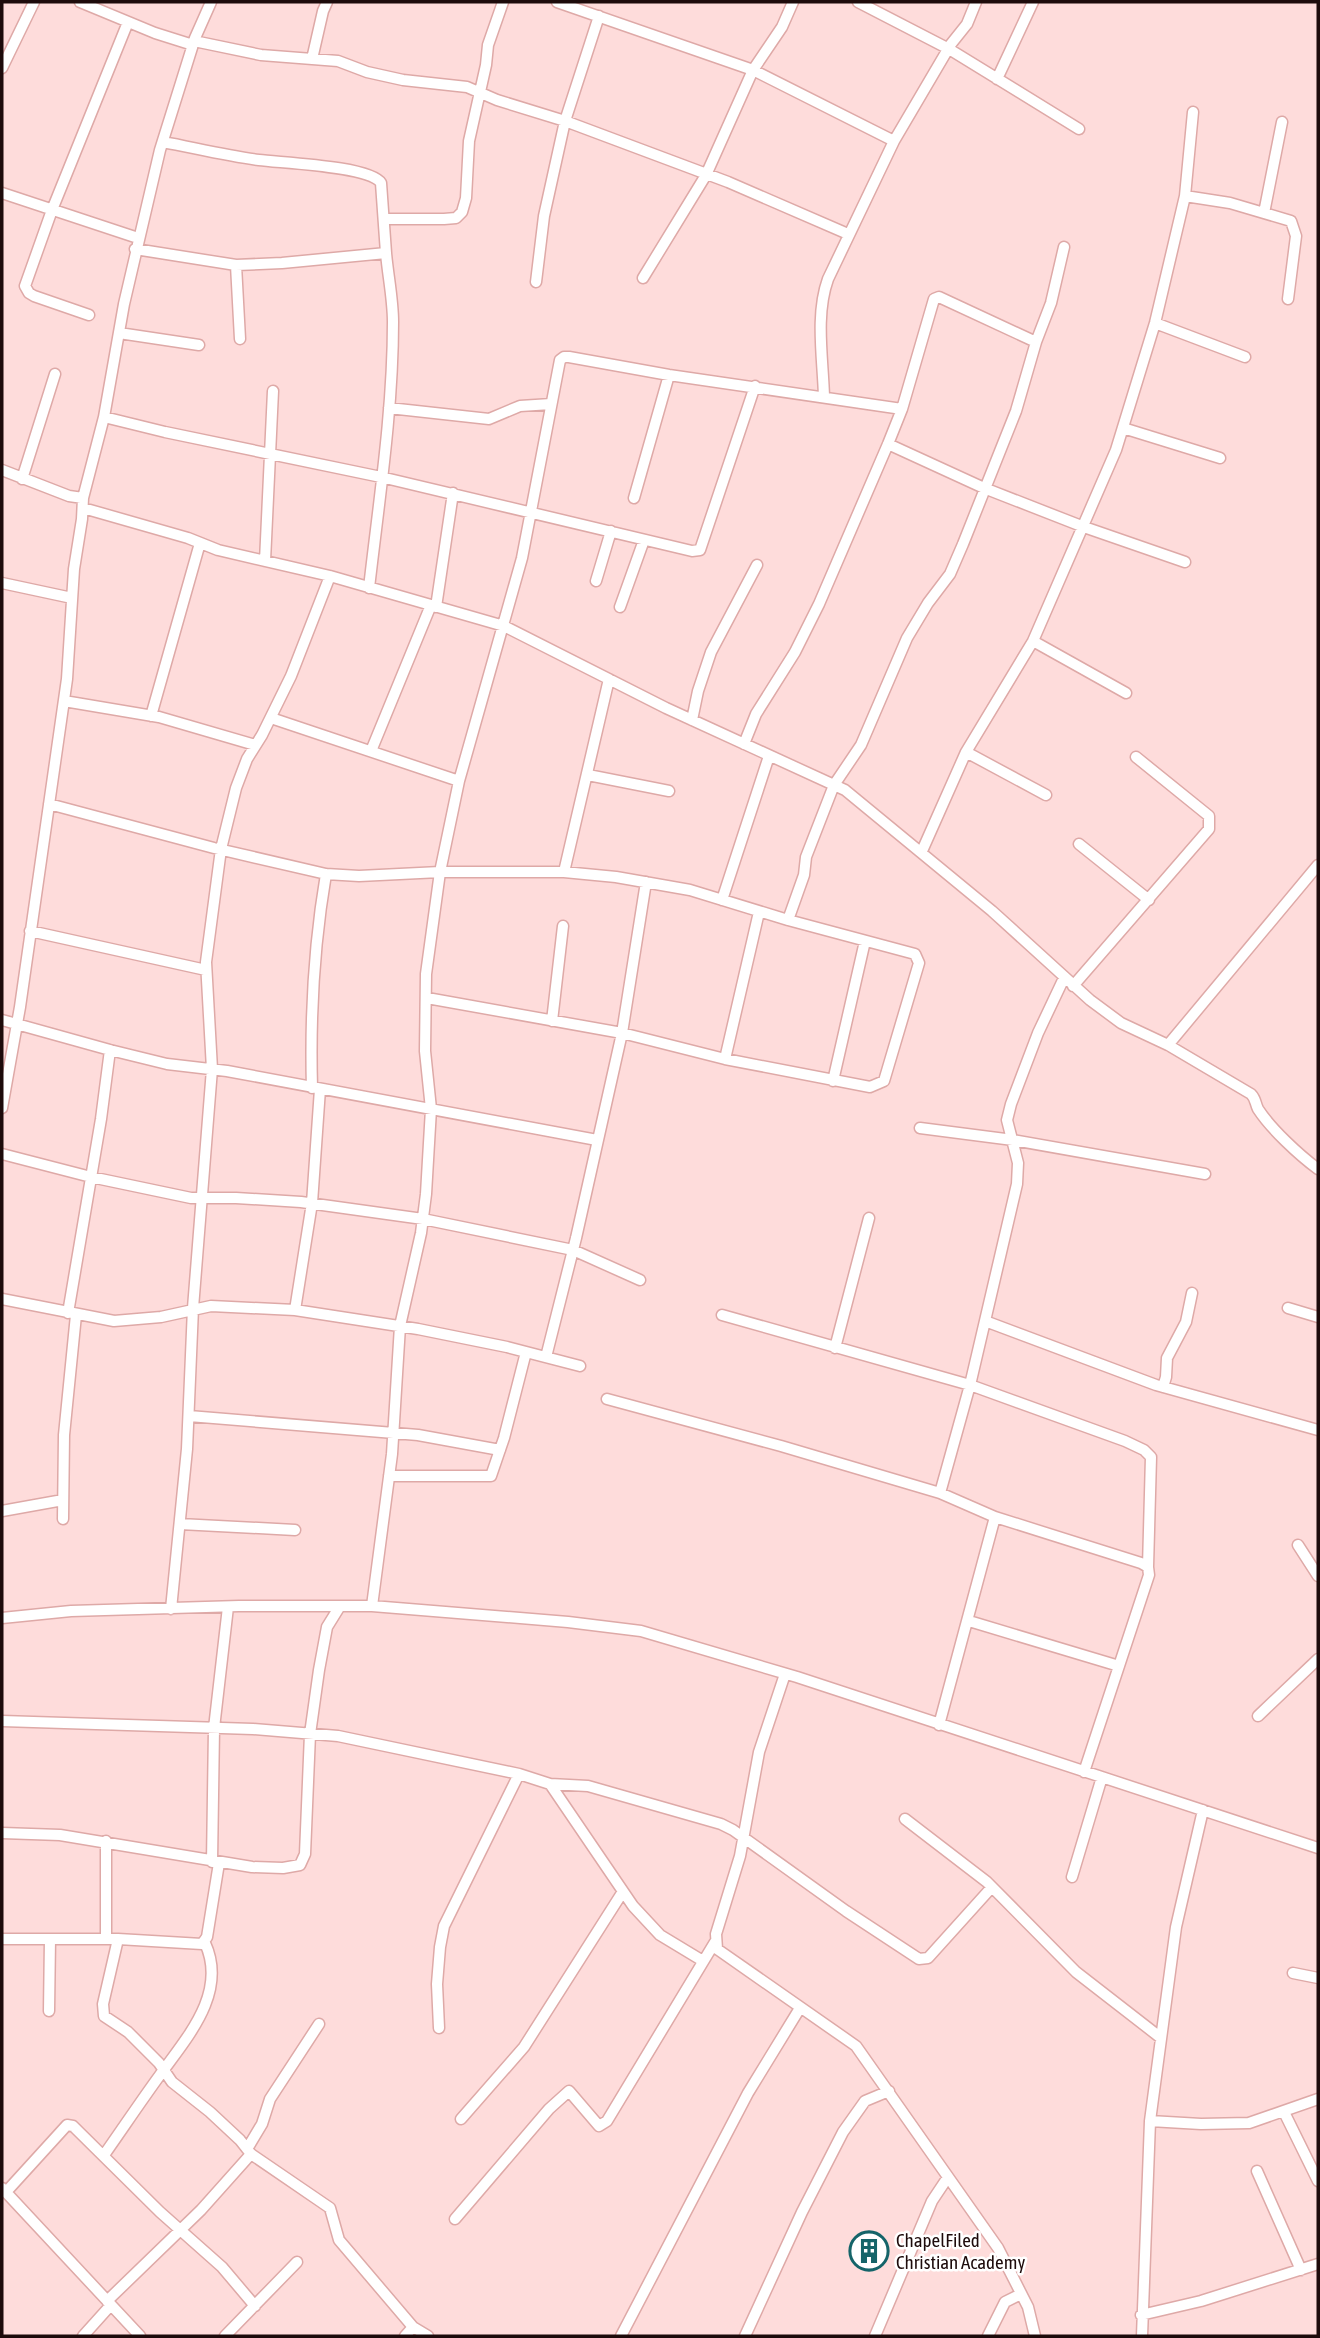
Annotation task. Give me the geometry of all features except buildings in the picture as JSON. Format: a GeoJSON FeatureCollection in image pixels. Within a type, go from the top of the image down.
{"type":"FeatureCollection","features":[{"type":"Feature","properties":{"kind":"street"},"geometry":{"type":"LineString","coordinates":[[2,68],[34,2]]}},
{"type":"Feature","properties":{"kind":"street"},"geometry":{"type":"LineString","coordinates":[[80,2],[128,22],[194,43],[261,55],[338,61],[367,72],[404,80],[481,91],[497,100],[565,121],[706,175],[848,234]]}},
{"type":"Feature","properties":{"kind":"street"},"geometry":{"type":"LineString","coordinates":[[2,1108],[17,1024],[64,701],[83,503],[104,417],[137,244],[163,142],[194,43],[211,2]]}},
{"type":"Feature","properties":{"kind":"street"},"geometry":{"type":"LineString","coordinates":[[312,59],[327,2]]}},
{"type":"Feature","properties":{"kind":"street"},"geometry":{"type":"LineString","coordinates":[[384,219],[444,219],[460,215],[466,198],[469,141],[488,45],[503,2]]}},
{"type":"Feature","properties":{"kind":"street"},"geometry":{"type":"LineString","coordinates":[[557,2],[754,70],[894,141]]}},
{"type":"Feature","properties":{"kind":"street"},"geometry":{"type":"LineString","coordinates":[[643,278],[706,175],[754,70],[782,27],[793,2]]}},
{"type":"Feature","properties":{"kind":"street"},"geometry":{"type":"LineString","coordinates":[[858,2],[948,49],[1079,129]]}},
{"type":"Feature","properties":{"kind":"street"},"geometry":{"type":"LineString","coordinates":[[824,397],[822,294],[894,141],[948,49],[967,24],[976,2]]}},
{"type":"Feature","properties":{"kind":"street"},"geometry":{"type":"LineString","coordinates":[[997,79],[1033,2]]}},
{"type":"Feature","properties":{"kind":"street"},"geometry":{"type":"LineString","coordinates":[[536,282],[544,216],[565,121],[599,16]]}},
{"type":"Feature","properties":{"kind":"street"},"geometry":{"type":"LineString","coordinates":[[89,315],[34,296],[25,286],[52,210],[128,22]]}},
{"type":"Feature","properties":{"kind":"street"},"geometry":{"type":"LineString","coordinates":[[922,851],[966,752],[1033,641],[1084,527],[1122,428],[1156,323],[1185,195],[1192,112]]}},
{"type":"Feature","properties":{"kind":"street"},"geometry":{"type":"LineString","coordinates":[[1264,213],[1282,122]]}},
{"type":"Feature","properties":{"kind":"street"},"geometry":{"type":"LineString","coordinates":[[163,142],[259,160],[318,165],[374,176],[381,183],[393,322],[389,408],[369,588]]}},
{"type":"Feature","properties":{"kind":"street"},"geometry":{"type":"LineString","coordinates":[[2,193],[137,244],[236,265],[386,253]]}},
{"type":"Feature","properties":{"kind":"street"},"geometry":{"type":"LineString","coordinates":[[1185,195],[1230,203],[1291,221],[1295,228],[1288,299]]}},
{"type":"Feature","properties":{"kind":"street"},"geometry":{"type":"LineString","coordinates":[[788,920],[804,875],[806,856],[834,785],[861,745],[907,638],[950,574],[1016,411],[1036,342],[1051,303],[1065,247]]}},
{"type":"Feature","properties":{"kind":"street"},"geometry":{"type":"LineString","coordinates":[[236,265],[240,339]]}},
{"type":"Feature","properties":{"kind":"street"},"geometry":{"type":"LineString","coordinates":[[744,744],[755,714],[796,652],[888,444],[902,409],[933,302],[939,297],[1036,342]]}},
{"type":"Feature","properties":{"kind":"street"},"geometry":{"type":"LineString","coordinates":[[1156,323],[1245,357]]}},
{"type":"Feature","properties":{"kind":"street"},"geometry":{"type":"LineString","coordinates":[[119,333],[199,345]]}},
{"type":"Feature","properties":{"kind":"street"},"geometry":{"type":"LineString","coordinates":[[372,1605],[389,1476],[400,1326],[423,1219],[431,1109],[425,1051],[426,974],[440,872],[459,781],[522,558],[560,360],[564,357],[902,409]]}},
{"type":"Feature","properties":{"kind":"street"},"geometry":{"type":"LineString","coordinates":[[22,479],[55,374]]}},
{"type":"Feature","properties":{"kind":"street"},"geometry":{"type":"LineString","coordinates":[[634,498],[669,375]]}},
{"type":"Feature","properties":{"kind":"street"},"geometry":{"type":"LineString","coordinates":[[104,417],[381,477],[688,551],[700,550],[755,386]]}},
{"type":"Feature","properties":{"kind":"street"},"geometry":{"type":"LineString","coordinates":[[265,561],[273,391]]}},
{"type":"Feature","properties":{"kind":"street"},"geometry":{"type":"LineString","coordinates":[[389,408],[489,419],[520,406],[551,404]]}},
{"type":"Feature","properties":{"kind":"street"},"geometry":{"type":"LineString","coordinates":[[1122,428],[1220,458]]}},
{"type":"Feature","properties":{"kind":"street"},"geometry":{"type":"LineString","coordinates":[[888,444],[984,488],[1185,562]]}},
{"type":"Feature","properties":{"kind":"street"},"geometry":{"type":"LineString","coordinates":[[2,470],[83,503],[218,550],[330,576],[504,626],[692,720],[845,790],[922,851],[1073,986],[1121,1023],[1168,1045],[1251,1094],[1259,1109],[1301,1156],[1318,1169]]}},
{"type":"Feature","properties":{"kind":"street"},"geometry":{"type":"LineString","coordinates":[[371,751],[433,606],[453,494]]}},
{"type":"Feature","properties":{"kind":"street"},"geometry":{"type":"LineString","coordinates":[[596,580],[611,531]]}},
{"type":"Feature","properties":{"kind":"street"},"geometry":{"type":"LineString","coordinates":[[620,607],[644,540]]}},
{"type":"Feature","properties":{"kind":"street"},"geometry":{"type":"LineString","coordinates":[[150,716],[200,544]]}},
{"type":"Feature","properties":{"kind":"street"},"geometry":{"type":"LineString","coordinates":[[692,720],[711,652],[758,565]]}},
{"type":"Feature","properties":{"kind":"street"},"geometry":{"type":"LineString","coordinates":[[171,1609],[189,1416],[193,1308],[212,1069],[206,970],[220,849],[236,788],[291,676],[330,576]]}},
{"type":"Feature","properties":{"kind":"street"},"geometry":{"type":"LineString","coordinates":[[2,583],[72,598]]}},
{"type":"Feature","properties":{"kind":"street"},"geometry":{"type":"LineString","coordinates":[[1033,641],[1126,693]]}},
{"type":"Feature","properties":{"kind":"street"},"geometry":{"type":"LineString","coordinates":[[564,872],[609,679]]}},
{"type":"Feature","properties":{"kind":"street"},"geometry":{"type":"LineString","coordinates":[[64,701],[150,716],[255,745]]}},
{"type":"Feature","properties":{"kind":"street"},"geometry":{"type":"LineString","coordinates":[[271,718],[459,781]]}},
{"type":"Feature","properties":{"kind":"street"},"geometry":{"type":"LineString","coordinates":[[966,752],[1045,796]]}},
{"type":"Feature","properties":{"kind":"street"},"geometry":{"type":"LineString","coordinates":[[722,900],[769,756]]}},
{"type":"Feature","properties":{"kind":"street"},"geometry":{"type":"LineString","coordinates":[[1073,986],[1208,833],[1211,819],[1136,757]]}},
{"type":"Feature","properties":{"kind":"street"},"geometry":{"type":"LineString","coordinates":[[587,775],[669,792]]}},
{"type":"Feature","properties":{"kind":"street"},"geometry":{"type":"LineString","coordinates":[[49,804],[326,874],[359,876],[440,872],[564,872],[691,890],[759,912],[915,954],[919,963],[884,1082],[870,1087],[725,1059],[622,1033],[427,998]]}},
{"type":"Feature","properties":{"kind":"street"},"geometry":{"type":"LineString","coordinates":[[1079,844],[1149,900]]}},
{"type":"Feature","properties":{"kind":"street"},"geometry":{"type":"LineString","coordinates":[[1168,1045],[1318,865]]}},
{"type":"Feature","properties":{"kind":"street"},"geometry":{"type":"LineString","coordinates":[[295,1310],[312,1203],[316,1088],[311,1046],[318,923],[326,874]]}},
{"type":"Feature","properties":{"kind":"street"},"geometry":{"type":"LineString","coordinates":[[546,1357],[622,1033],[646,882]]}},
{"type":"Feature","properties":{"kind":"street"},"geometry":{"type":"LineString","coordinates":[[725,1059],[759,912]]}},
{"type":"Feature","properties":{"kind":"street"},"geometry":{"type":"LineString","coordinates":[[551,1020],[564,926]]}},
{"type":"Feature","properties":{"kind":"street"},"geometry":{"type":"LineString","coordinates":[[30,931],[206,970]]}},
{"type":"Feature","properties":{"kind":"street"},"geometry":{"type":"LineString","coordinates":[[833,1081],[865,941]]}},
{"type":"Feature","properties":{"kind":"street"},"geometry":{"type":"LineString","coordinates":[[940,1493],[970,1385],[1017,1184],[1018,1163],[1007,1120],[1038,1033],[1064,978]]}},
{"type":"Feature","properties":{"kind":"street"},"geometry":{"type":"LineString","coordinates":[[2,1020],[167,1063],[597,1140]]}},
{"type":"Feature","properties":{"kind":"street"},"geometry":{"type":"LineString","coordinates":[[63,1519],[64,1435],[72,1314],[110,1050]]}},
{"type":"Feature","properties":{"kind":"street"},"geometry":{"type":"LineString","coordinates":[[920,1128],[1013,1140],[1205,1174]]}},
{"type":"Feature","properties":{"kind":"street"},"geometry":{"type":"LineString","coordinates":[[2,1154],[91,1177],[191,1198],[312,1203],[423,1219],[573,1250],[640,1280]]}},
{"type":"Feature","properties":{"kind":"street"},"geometry":{"type":"LineString","coordinates":[[835,1348],[869,1218]]}},
{"type":"Feature","properties":{"kind":"street"},"geometry":{"type":"LineString","coordinates":[[1163,1387],[1167,1358],[1186,1322],[1192,1293]]}},
{"type":"Feature","properties":{"kind":"street"},"geometry":{"type":"LineString","coordinates":[[2,1299],[72,1314],[129,1321],[211,1306],[295,1310],[400,1326],[580,1366]]}},
{"type":"Feature","properties":{"kind":"street"},"geometry":{"type":"LineString","coordinates":[[1289,1308],[1318,1317]]}},
{"type":"Feature","properties":{"kind":"street"},"geometry":{"type":"LineString","coordinates":[[722,1315],[970,1385],[1125,1441],[1149,1453],[1149,1575],[1084,1772]]}},
{"type":"Feature","properties":{"kind":"street"},"geometry":{"type":"LineString","coordinates":[[985,1321],[1163,1387],[1318,1430]]}},
{"type":"Feature","properties":{"kind":"street"},"geometry":{"type":"LineString","coordinates":[[389,1476],[489,1477],[500,1450],[526,1352]]}},
{"type":"Feature","properties":{"kind":"street"},"geometry":{"type":"LineString","coordinates":[[607,1399],[940,1493],[995,1517],[1148,1567]]}},
{"type":"Feature","properties":{"kind":"street"},"geometry":{"type":"LineString","coordinates":[[189,1416],[418,1435],[500,1450]]}},
{"type":"Feature","properties":{"kind":"street"},"geometry":{"type":"LineString","coordinates":[[2,1511],[63,1500]]}},
{"type":"Feature","properties":{"kind":"street"},"geometry":{"type":"LineString","coordinates":[[939,1724],[995,1517]]}},
{"type":"Feature","properties":{"kind":"street"},"geometry":{"type":"LineString","coordinates":[[180,1524],[295,1530]]}},
{"type":"Feature","properties":{"kind":"street"},"geometry":{"type":"LineString","coordinates":[[1298,1545],[1318,1576]]}},
{"type":"Feature","properties":{"kind":"street"},"geometry":{"type":"LineString","coordinates":[[2,1618],[71,1611],[372,1605],[641,1631],[785,1674],[1318,1848]]}},
{"type":"Feature","properties":{"kind":"street"},"geometry":{"type":"LineString","coordinates":[[2,1833],[60,1835],[216,1862],[295,1867],[304,1860],[310,1734],[318,1670],[327,1627],[340,1606]]}},
{"type":"Feature","properties":{"kind":"street"},"geometry":{"type":"LineString","coordinates":[[104,2155],[186,2041],[202,2013],[208,1994],[210,1955],[205,1942],[216,1862],[214,1728],[228,1607]]}},
{"type":"Feature","properties":{"kind":"street"},"geometry":{"type":"LineString","coordinates":[[969,1620],[1119,1666]]}},
{"type":"Feature","properties":{"kind":"street"},"geometry":{"type":"LineString","coordinates":[[1258,1716],[1318,1659]]}},
{"type":"Feature","properties":{"kind":"street"},"geometry":{"type":"LineString","coordinates":[[785,1674],[759,1752],[735,1878],[716,1934],[717,1949],[856,2046],[998,2248],[1028,2307],[1035,2336]]}},
{"type":"Feature","properties":{"kind":"street"},"geometry":{"type":"LineString","coordinates":[[2,1721],[338,1735],[519,1774],[550,1784],[588,1786],[721,1824],[743,1835],[846,1911],[919,1959],[928,1958],[992,1887]]}},
{"type":"Feature","properties":{"kind":"street"},"geometry":{"type":"LineString","coordinates":[[439,2028],[437,1984],[444,1926],[519,1774]]}},
{"type":"Feature","properties":{"kind":"street"},"geometry":{"type":"LineString","coordinates":[[1072,1877],[1102,1777]]}},
{"type":"Feature","properties":{"kind":"street"},"geometry":{"type":"LineString","coordinates":[[550,1784],[590,1840],[622,1893],[660,1935],[703,1961]]}},
{"type":"Feature","properties":{"kind":"street"},"geometry":{"type":"LineString","coordinates":[[1142,2336],[1150,2121],[1176,1927],[1203,1810]]}},
{"type":"Feature","properties":{"kind":"street"},"geometry":{"type":"LineString","coordinates":[[905,1819],[992,1887],[1076,1972],[1161,2038]]}},
{"type":"Feature","properties":{"kind":"street"},"geometry":{"type":"LineString","coordinates":[[106,1841],[106,1939]]}},
{"type":"Feature","properties":{"kind":"street"},"geometry":{"type":"LineString","coordinates":[[461,2119],[524,2047],[622,1893]]}},
{"type":"Feature","properties":{"kind":"street"},"geometry":{"type":"LineString","coordinates":[[2,1939],[118,1939],[193,1944],[205,1942]]}},
{"type":"Feature","properties":{"kind":"street"},"geometry":{"type":"LineString","coordinates":[[49,2011],[50,1939]]}},
{"type":"Feature","properties":{"kind":"street"},"geometry":{"type":"LineString","coordinates":[[118,1939],[104,2016],[128,2032],[159,2063],[172,2082],[240,2140],[249,2151],[330,2208],[339,2240],[413,2327],[428,2336]]}},
{"type":"Feature","properties":{"kind":"street"},"geometry":{"type":"LineString","coordinates":[[455,2219],[549,2109],[569,2091],[599,2126],[607,2121],[715,1941]]}},
{"type":"Feature","properties":{"kind":"street"},"geometry":{"type":"LineString","coordinates":[[1293,1972],[1318,1978]]}},
{"type":"Feature","properties":{"kind":"street"},"geometry":{"type":"LineString","coordinates":[[621,2336],[748,2092],[800,2008]]}},
{"type":"Feature","properties":{"kind":"street"},"geometry":{"type":"LineString","coordinates":[[83,2336],[108,2304],[201,2210],[249,2151],[275,2090],[319,2024]]}},
{"type":"Feature","properties":{"kind":"street"},"geometry":{"type":"LineString","coordinates":[[745,2336],[843,2132],[864,2101],[889,2091]]}},
{"type":"Feature","properties":{"kind":"street"},"geometry":{"type":"LineString","coordinates":[[1150,2121],[1249,2123],[1318,2099]]}},
{"type":"Feature","properties":{"kind":"street"},"geometry":{"type":"LineString","coordinates":[[1284,2112],[1318,2181]]}},
{"type":"Feature","properties":{"kind":"street"},"geometry":{"type":"LineString","coordinates":[[140,2336],[4,2190],[67,2125],[73,2126],[179,2230],[222,2267],[255,2306]]}},
{"type":"Feature","properties":{"kind":"street"},"geometry":{"type":"LineString","coordinates":[[1257,2171],[1301,2270]]}},
{"type":"Feature","properties":{"kind":"street"},"geometry":{"type":"LineString","coordinates":[[875,2336],[932,2201],[948,2177]]}},
{"type":"Feature","properties":{"kind":"street"},"geometry":{"type":"LineString","coordinates":[[226,2336],[297,2262]]}},
{"type":"Feature","properties":{"kind":"street"},"geometry":{"type":"LineString","coordinates":[[1141,2315],[1201,2301],[1318,2264]]}},
{"type":"Feature","properties":{"kind":"street"},"geometry":{"type":"LineString","coordinates":[[988,2336],[1005,2302],[1021,2294]]}},
{"type":"Feature","properties":{"kind":"street"},"geometry":{"type":"LineString","coordinates":[[405,2336],[413,2327]]}},
{"type":"Feature","properties":{"kind":"place","name":"ChapelFiled Christian Academy"},"geometry":{"type":"Point","coordinates":[869,2251]}}]}
